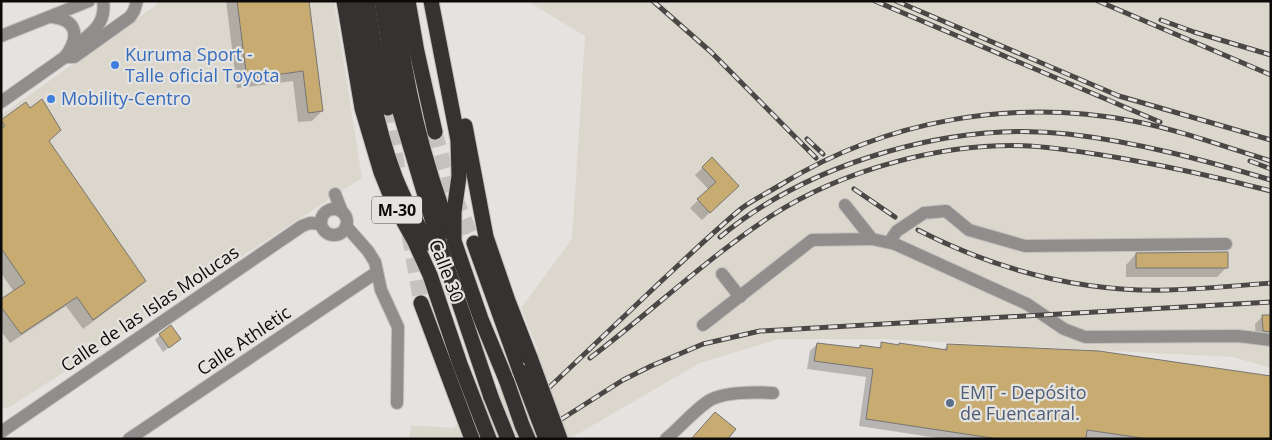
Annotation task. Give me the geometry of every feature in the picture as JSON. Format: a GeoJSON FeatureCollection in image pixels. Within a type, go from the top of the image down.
{"type":"FeatureCollection","features":[{"type":"Feature","properties":{"kind":"highway","name":"Calle 30"},"geometry":{"type":"LineString","coordinates":[[344,1],[362,108],[381,172],[393,202],[414,240],[430,275],[484,404],[489,439]]}},
{"type":"Feature","properties":{"kind":"highway"},"geometry":{"type":"LineString","coordinates":[[356,1],[364,53],[385,148],[394,176],[427,244],[498,439]]}},
{"type":"Feature","properties":{"kind":"highway"},"geometry":{"type":"LineString","coordinates":[[367,1],[374,45],[388,108]]}},
{"type":"Feature","properties":{"kind":"highway"},"geometry":{"type":"LineString","coordinates":[[382,1],[399,108],[484,404],[508,439]]}},
{"type":"Feature","properties":{"kind":"highway"},"geometry":{"type":"LineString","coordinates":[[395,1],[412,110],[441,208],[454,242]]}},
{"type":"Feature","properties":{"kind":"highway"},"geometry":{"type":"LineString","coordinates":[[408,1],[435,132]]}},
{"type":"Feature","properties":{"kind":"highway","name":"Calle 30"},"geometry":{"type":"LineString","coordinates":[[431,1],[458,140],[459,176],[454,212],[454,242],[481,319],[525,432]]}},
{"type":"Feature","properties":{"kind":"highway"},"geometry":{"type":"LineString","coordinates":[[437,1],[441,9],[462,108],[486,237],[560,439]]}},
{"type":"Feature","properties":{"kind":"highway"},"geometry":{"type":"LineString","coordinates":[[474,244],[546,439]]}},
{"type":"Feature","properties":{"kind":"highway"},"geometry":{"type":"LineString","coordinates":[[421,303],[472,439]]}},
{"type":"Feature","properties":{"kind":"street"},"geometry":{"type":"LineString","coordinates":[[1,36],[89,1]]}},
{"type":"Feature","properties":{"kind":"street"},"geometry":{"type":"LineString","coordinates":[[1,102],[69,52],[100,24],[104,9],[103,1]]}},
{"type":"Feature","properties":{"kind":"street"},"geometry":{"type":"LineString","coordinates":[[69,52],[74,57],[130,18],[137,1]]}},
{"type":"Feature","properties":{"kind":"street"},"geometry":{"type":"LineString","coordinates":[[52,17],[66,20],[71,25],[75,38],[69,52]]}},
{"type":"Feature","properties":{"kind":"street"},"geometry":{"type":"LineString","coordinates":[[321,224],[325,232],[332,235],[341,233],[346,226],[346,219],[335,194]]}},
{"type":"Feature","properties":{"kind":"street"},"geometry":{"type":"LineString","coordinates":[[845,205],[872,239]]}},
{"type":"Feature","properties":{"kind":"street","name":"Calle de las Islas Molucas"},"geometry":{"type":"LineString","coordinates":[[1,432],[302,226],[310,223],[321,224],[323,215],[330,210],[334,209],[342,212]]}},
{"type":"Feature","properties":{"kind":"street"},"geometry":{"type":"LineString","coordinates":[[896,238],[924,213],[946,210],[969,230],[1025,246],[1226,244]]}},
{"type":"Feature","properties":{"kind":"street"},"geometry":{"type":"LineString","coordinates":[[346,226],[375,262],[381,290],[398,327],[397,403]]}},
{"type":"Feature","properties":{"kind":"street"},"geometry":{"type":"LineString","coordinates":[[703,325],[812,240],[896,238],[1027,304],[1064,329],[1085,337],[1238,336],[1271,340]]}},
{"type":"Feature","properties":{"kind":"street","name":"Calle Athletic"},"geometry":{"type":"LineString","coordinates":[[129,439],[377,272]]}},
{"type":"Feature","properties":{"kind":"street"},"geometry":{"type":"LineString","coordinates":[[722,274],[740,297]]}},
{"type":"Feature","properties":{"kind":"street"},"geometry":{"type":"LineString","coordinates":[[666,439],[709,400],[734,393],[752,391],[772,393]]}},
{"type":"Feature","properties":{"kind":"shaded area"},"geometry":{"type":"Polygon","coordinates":[[[158,1],[334,1],[362,178],[7,409],[1,407],[1,115],[155,6],[158,1]]]}},
{"type":"Feature","properties":{"kind":"shaded area"},"geometry":{"type":"Polygon","coordinates":[[[527,1],[1271,1],[1271,368],[1233,357],[881,339],[779,339],[700,363],[569,439],[409,439],[411,425],[453,428],[538,350],[521,308],[572,239],[585,36],[527,1]]]}},
{"type":"Feature","properties":{"kind":"building"},"geometry":{"type":"Polygon","coordinates":[[[237,1],[309,1],[323,111],[308,113],[303,71],[247,79],[237,1]]]}},
{"type":"Feature","properties":{"kind":"building"},"geometry":{"type":"Polygon","coordinates":[[[42,99],[61,130],[49,141],[146,281],[93,320],[77,297],[21,334],[1,307],[1,299],[25,283],[1,248],[1,128],[5,126],[1,120],[26,102],[30,108],[42,99]]]}},
{"type":"Feature","properties":{"kind":"building"},"geometry":{"type":"Polygon","coordinates":[[[712,157],[739,186],[710,213],[697,199],[716,182],[702,167],[712,157]]]}},
{"type":"Feature","properties":{"kind":"building"},"geometry":{"type":"Polygon","coordinates":[[[1228,252],[1228,268],[1136,268],[1136,253],[1228,252]]]}},
{"type":"Feature","properties":{"kind":"building"},"geometry":{"type":"Polygon","coordinates":[[[1262,315],[1271,315],[1271,332],[1263,331],[1262,315]]]}},
{"type":"Feature","properties":{"kind":"building"},"geometry":{"type":"Polygon","coordinates":[[[171,325],[181,339],[169,348],[159,334],[171,325]]]}},
{"type":"Feature","properties":{"kind":"building"},"geometry":{"type":"Polygon","coordinates":[[[881,342],[947,350],[947,344],[1099,351],[1271,376],[1271,439],[1148,439],[1087,430],[1086,439],[998,439],[866,419],[873,369],[814,361],[817,343],[860,348],[860,345],[881,348],[881,342]]]}},
{"type":"Feature","properties":{"kind":"building"},"geometry":{"type":"Polygon","coordinates":[[[715,412],[736,429],[728,439],[691,439],[715,412]]]}},
{"type":"Feature","properties":{"kind":"tunnel"},"geometry":{"type":"LineString","coordinates":[[388,108],[399,176]]}},
{"type":"Feature","properties":{"kind":"tunnel"},"geometry":{"type":"LineString","coordinates":[[435,132],[449,182],[474,243]]}},
{"type":"Feature","properties":{"kind":"tunnel"},"geometry":{"type":"LineString","coordinates":[[409,235],[421,303]]}},
{"type":"Feature","properties":{"kind":"railway"},"geometry":{"type":"LineString","coordinates":[[653,1],[711,52],[816,158]]}},
{"type":"Feature","properties":{"kind":"railway"},"geometry":{"type":"LineString","coordinates":[[875,1],[1160,122]]}},
{"type":"Feature","properties":{"kind":"railway"},"geometry":{"type":"LineString","coordinates":[[896,1],[1119,96],[1271,140]]}},
{"type":"Feature","properties":{"kind":"railway"},"geometry":{"type":"LineString","coordinates":[[1098,1],[1271,75]]}},
{"type":"Feature","properties":{"kind":"railway"},"geometry":{"type":"LineString","coordinates":[[1161,20],[1271,55]]}},
{"type":"Feature","properties":{"kind":"railway"},"geometry":{"type":"LineString","coordinates":[[536,400],[687,257],[742,208],[822,162],[864,144],[907,130],[951,120],[997,114],[1042,112],[1088,114],[1151,125],[1271,161]]}},
{"type":"Feature","properties":{"kind":"railway"},"geometry":{"type":"LineString","coordinates":[[720,237],[756,211],[796,187],[839,168],[884,152],[931,141],[977,134],[1023,132],[1094,137],[1170,152],[1271,180]]}},
{"type":"Feature","properties":{"kind":"railway"},"geometry":{"type":"LineString","coordinates":[[807,139],[823,154]]}},
{"type":"Feature","properties":{"kind":"railway"},"geometry":{"type":"LineString","coordinates":[[590,358],[724,249],[771,216],[800,199],[830,185],[862,172],[896,162],[964,149],[1030,146],[1139,161],[1271,191]]}},
{"type":"Feature","properties":{"kind":"railway"},"geometry":{"type":"LineString","coordinates":[[1250,161],[1271,169]]}},
{"type":"Feature","properties":{"kind":"railway"},"geometry":{"type":"LineString","coordinates":[[854,189],[895,217]]}},
{"type":"Feature","properties":{"kind":"railway"},"geometry":{"type":"LineString","coordinates":[[918,230],[978,257],[1008,267],[1039,276],[1103,287],[1135,290],[1168,290],[1271,283]]}},
{"type":"Feature","properties":{"kind":"railway"},"geometry":{"type":"LineString","coordinates":[[546,429],[623,380],[651,366],[703,344],[760,331],[1271,302]]}},
{"type":"Feature","properties":{"kind":"place","name":"Kuruma Sport - Talle oficial Toyota"},"geometry":{"type":"Point","coordinates":[115,65]}},
{"type":"Feature","properties":{"kind":"place","name":"Mobility-Centro"},"geometry":{"type":"Point","coordinates":[51,99]}},
{"type":"Feature","properties":{"kind":"place","name":"EMT - Depósito de Fuencarral."},"geometry":{"type":"Point","coordinates":[950,403]}}]}
